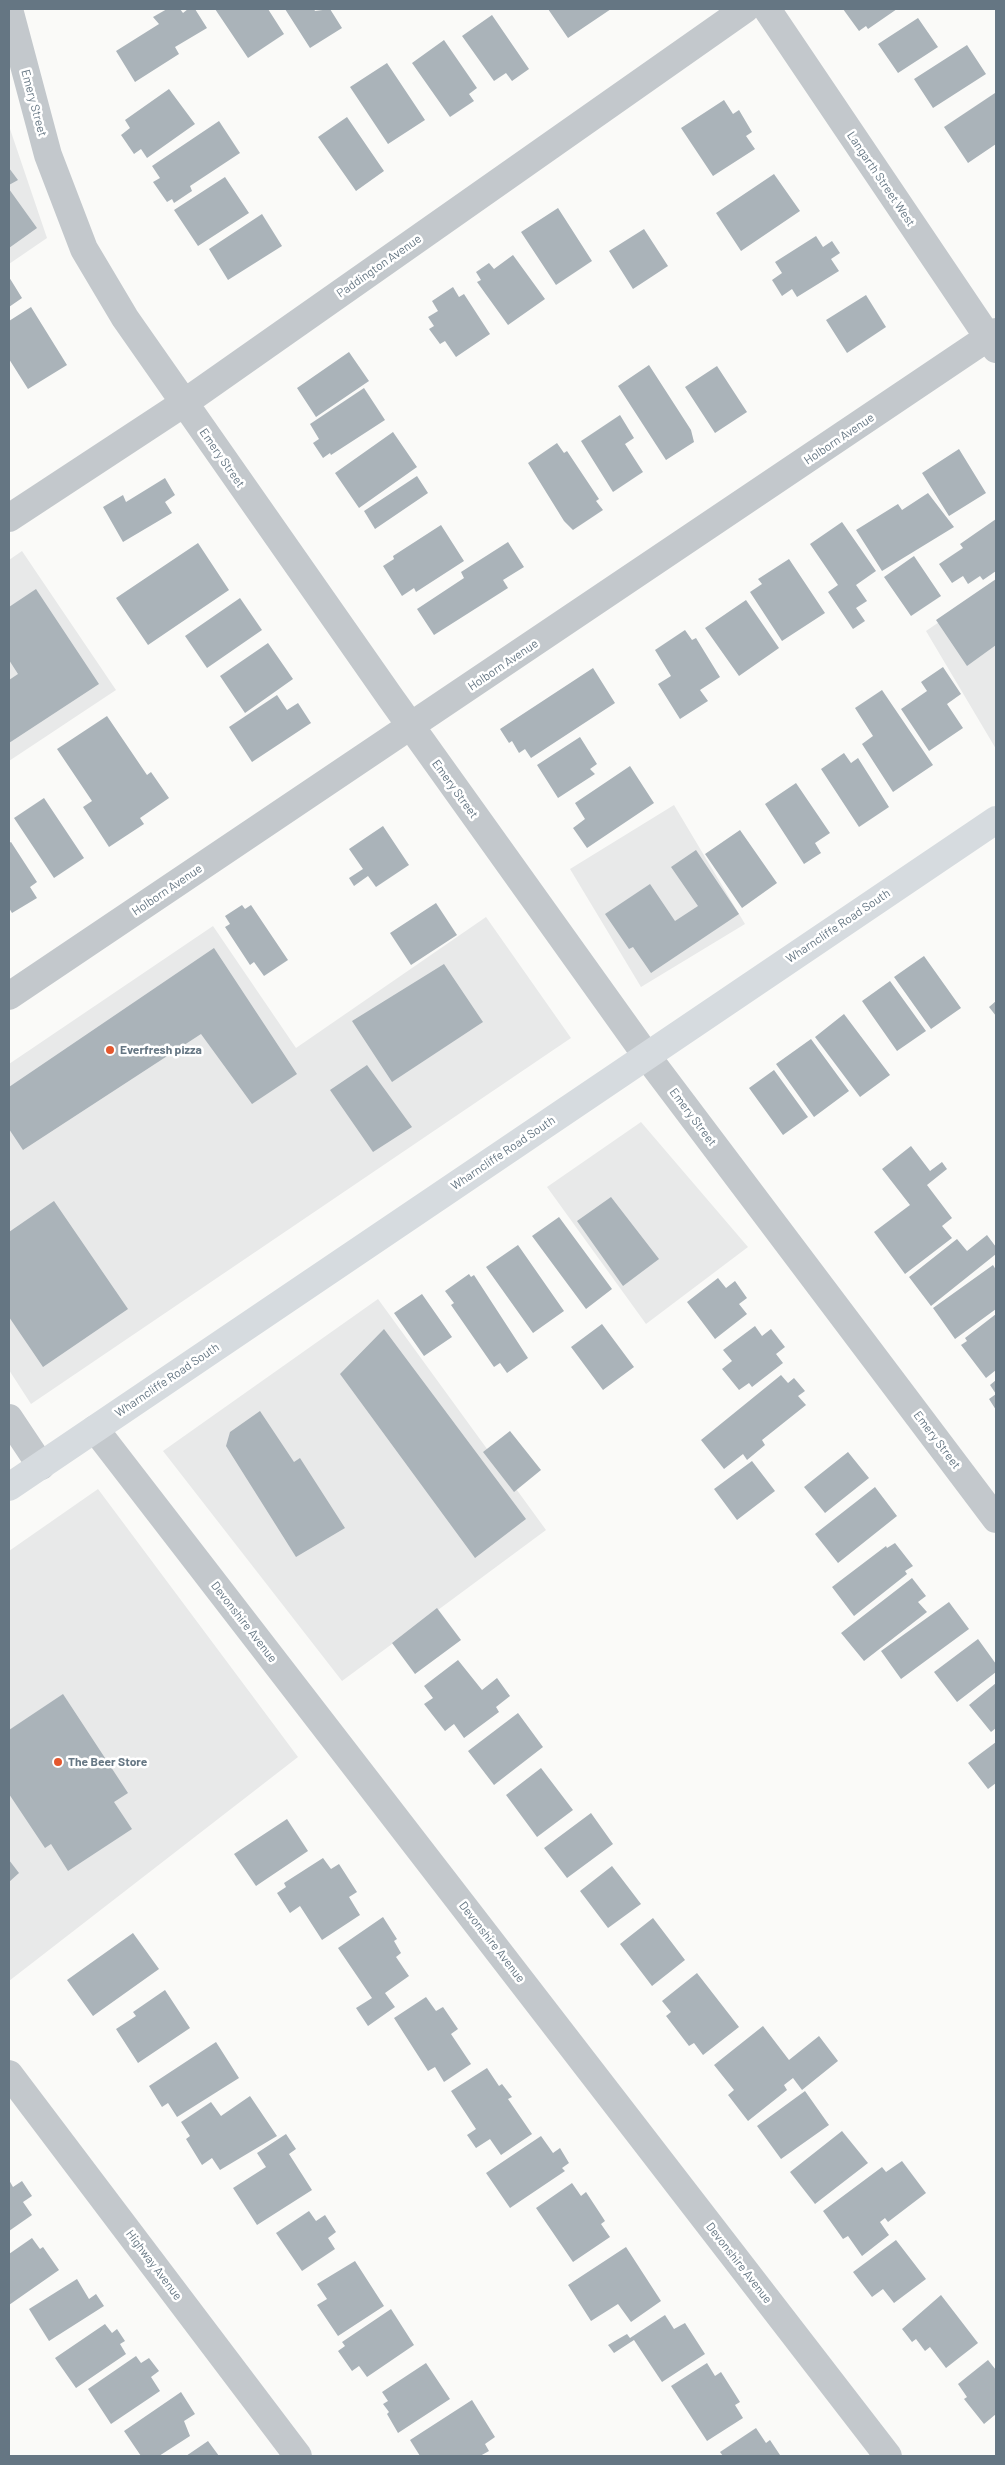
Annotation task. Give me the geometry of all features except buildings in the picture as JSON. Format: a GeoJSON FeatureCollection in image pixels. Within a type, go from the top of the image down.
{"type":"FeatureCollection","features":[{"type":"Feature","properties":{"kind":"main road","name":"Wharncliffe Road South"},"geometry":{"type":"LineString","coordinates":[[9,1487],[996,820]]}},
{"type":"Feature","properties":{"kind":"street","name":"Paddington Avenue"},"geometry":{"type":"LineString","coordinates":[[9,518],[184,403],[745,9]]}},
{"type":"Feature","properties":{"kind":"street","name":"Langarth Street West"},"geometry":{"type":"LineString","coordinates":[[766,9],[994,340]]}},
{"type":"Feature","properties":{"kind":"street","name":"Emery Street"},"geometry":{"type":"LineString","coordinates":[[12,12],[48,155],[84,249],[125,318],[411,727],[646,1056],[996,1519]]}},
{"type":"Feature","properties":{"kind":"street","name":"Holborn Avenue"},"geometry":{"type":"LineString","coordinates":[[9,996],[994,340]]}},
{"type":"Feature","properties":{"kind":"street"},"geometry":{"type":"LineString","coordinates":[[9,1418],[41,1466]]}},
{"type":"Feature","properties":{"kind":"street","name":"Devonshire Avenue"},"geometry":{"type":"LineString","coordinates":[[96,1429],[888,2456]]}},
{"type":"Feature","properties":{"kind":"street","name":"Highway Avenue"},"geometry":{"type":"LineString","coordinates":[[9,2074],[298,2456]]}},
{"type":"Feature","properties":{"kind":"shaded area"},"geometry":{"type":"Polygon","coordinates":[[[9,126],[47,238],[9,264],[9,126]]]}},
{"type":"Feature","properties":{"kind":"shaded area"},"geometry":{"type":"Polygon","coordinates":[[[22,551],[116,690],[9,761],[9,560],[22,551]]]}},
{"type":"Feature","properties":{"kind":"shaded area"},"geometry":{"type":"Polygon","coordinates":[[[996,583],[996,749],[926,631],[996,583]]]}},
{"type":"Feature","properties":{"kind":"shaded area"},"geometry":{"type":"Polygon","coordinates":[[[674,805],[745,924],[641,987],[570,869],[674,805]]]}},
{"type":"Feature","properties":{"kind":"shaded area"},"geometry":{"type":"Polygon","coordinates":[[[486,917],[571,1038],[31,1404],[9,1370],[9,1064],[213,926],[296,1048],[486,917]]]}},
{"type":"Feature","properties":{"kind":"shaded area"},"geometry":{"type":"Polygon","coordinates":[[[641,1122],[748,1247],[646,1324],[547,1187],[641,1122]]]}},
{"type":"Feature","properties":{"kind":"shaded area"},"geometry":{"type":"Polygon","coordinates":[[[378,1299],[546,1530],[342,1681],[163,1451],[378,1299]]]}},
{"type":"Feature","properties":{"kind":"shaded area"},"geometry":{"type":"Polygon","coordinates":[[[98,1489],[298,1757],[9,1981],[9,1551],[98,1489]]]}},
{"type":"Feature","properties":{"kind":"place","name":"Everfresh pizza"},"geometry":{"type":"Point","coordinates":[110,1050]}},
{"type":"Feature","properties":{"kind":"place","name":"The Beer Store"},"geometry":{"type":"Point","coordinates":[58,1762]}}]}
